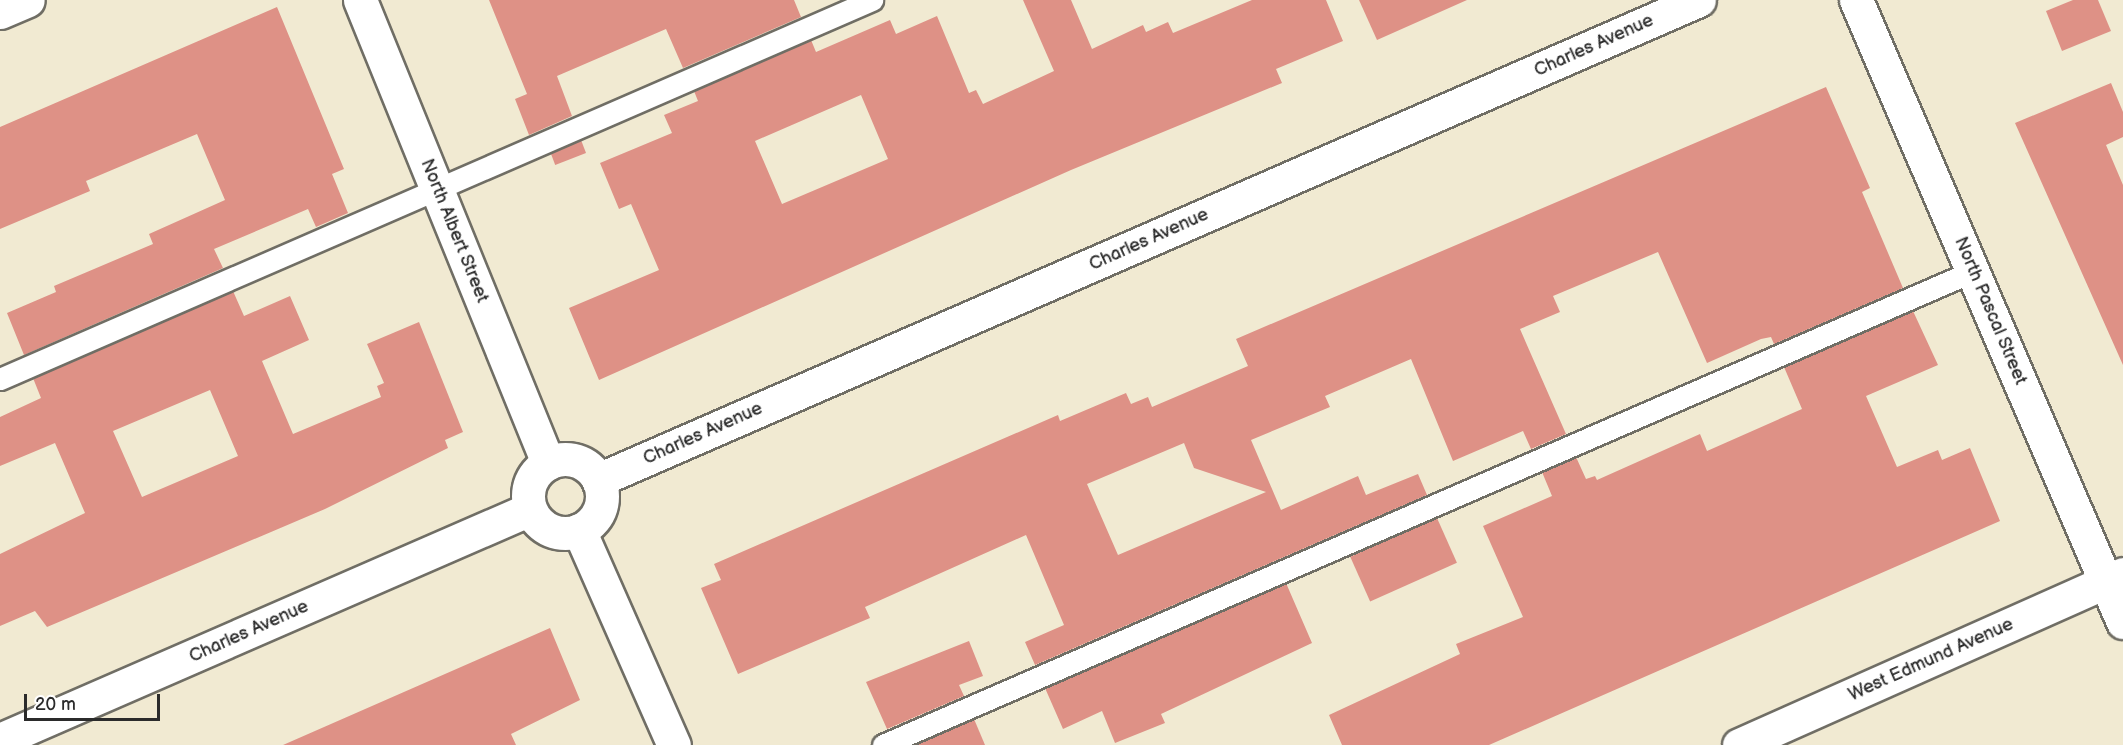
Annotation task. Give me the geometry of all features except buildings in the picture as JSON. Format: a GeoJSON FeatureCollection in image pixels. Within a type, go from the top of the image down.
{"type":"FeatureCollection","features":[{"type":"Feature","properties":{"kind":"street"},"geometry":{"type":"LineString","coordinates":[[0,12],[28,0]]}},
{"type":"Feature","properties":{"kind":"street","name":"North Albert Street"},"geometry":{"type":"LineString","coordinates":[[360,0],[548,463]]}},
{"type":"Feature","properties":{"kind":"street","name":"Charles Avenue"},"geometry":{"type":"LineString","coordinates":[[598,480],[1699,0]]}},
{"type":"Feature","properties":{"kind":"street","name":"North Pascal Street"},"geometry":{"type":"LineString","coordinates":[[1856,0],[1973,271],[2115,578],[2123,622]]}},
{"type":"Feature","properties":{"kind":"street"},"geometry":{"type":"LineString","coordinates":[[576,461],[598,480],[601,505],[579,530],[554,532],[530,509],[530,484],[548,463],[576,461]]}},
{"type":"Feature","properties":{"kind":"street","name":"Charles Avenue"},"geometry":{"type":"LineString","coordinates":[[0,740],[530,509]]}},
{"type":"Feature","properties":{"kind":"street"},"geometry":{"type":"LineString","coordinates":[[579,530],[674,745]]}},
{"type":"Feature","properties":{"kind":"street","name":"West Edmund Avenue"},"geometry":{"type":"LineString","coordinates":[[1739,745],[2115,578]]}},
{"type":"Feature","properties":{"kind":"lane"},"geometry":{"type":"LineString","coordinates":[[0,379],[872,0]]}},
{"type":"Feature","properties":{"kind":"lane"},"geometry":{"type":"LineString","coordinates":[[883,745],[1973,271]]}}]}
